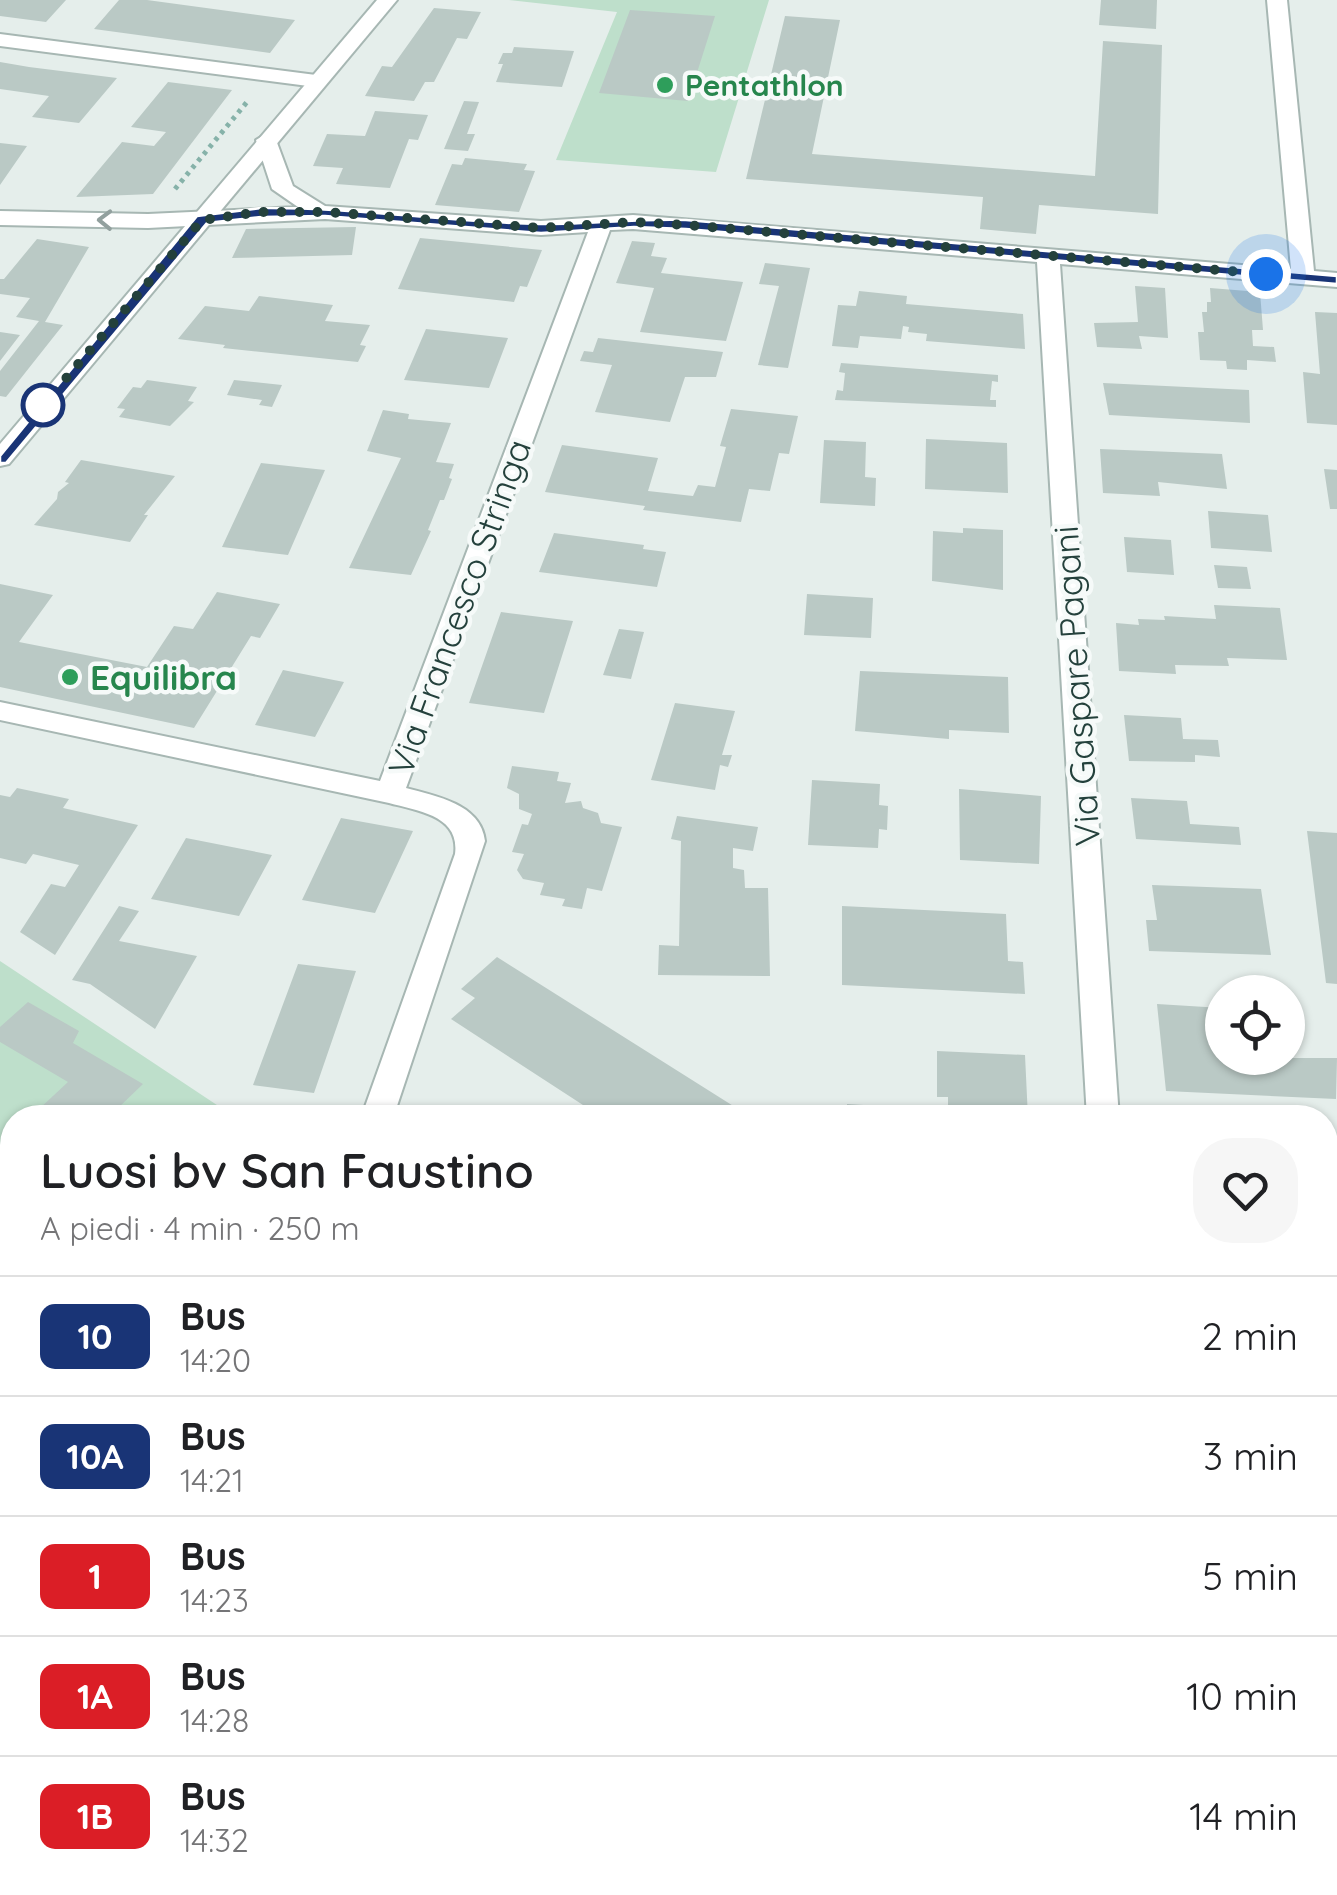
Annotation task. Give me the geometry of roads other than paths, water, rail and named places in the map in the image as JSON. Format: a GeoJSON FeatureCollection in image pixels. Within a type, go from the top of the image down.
{"type":"FeatureCollection","features":[{"type":"Feature","properties":{"kind":"street"},"geometry":{"type":"LineString","coordinates":[[0,459],[388,0]]}},
{"type":"Feature","properties":{"kind":"street"},"geometry":{"type":"LineString","coordinates":[[1277,0],[1303,278]]}},
{"type":"Feature","properties":{"kind":"street"},"geometry":{"type":"LineString","coordinates":[[0,40],[316,81]]}},
{"type":"Feature","properties":{"kind":"street"},"geometry":{"type":"LineString","coordinates":[[266,140],[282,190],[325,212]]}},
{"type":"Feature","properties":{"kind":"street"},"geometry":{"type":"LineString","coordinates":[[0,218],[202,220],[261,212],[325,212],[523,228],[602,223],[686,225],[1337,280]]}},
{"type":"Feature","properties":{"kind":"street","name":"Via Francesco Stringa"},"geometry":{"type":"LineString","coordinates":[[382,1105],[469,854],[470,840],[468,828],[456,818],[390,792],[602,223]]}},
{"type":"Feature","properties":{"kind":"street","name":"Via Gaspare Pagani"},"geometry":{"type":"LineString","coordinates":[[1048,255],[1102,1105]]}},
{"type":"Feature","properties":{"kind":"street"},"geometry":{"type":"LineString","coordinates":[[0,710],[390,792]]}},
{"type":"Feature","properties":{"kind":"place","name":"Pentathlon"},"geometry":{"type":"Point","coordinates":[665,85]}},
{"type":"Feature","properties":{"kind":"place","name":"Equilibra"},"geometry":{"type":"Point","coordinates":[70,677]}}]}
